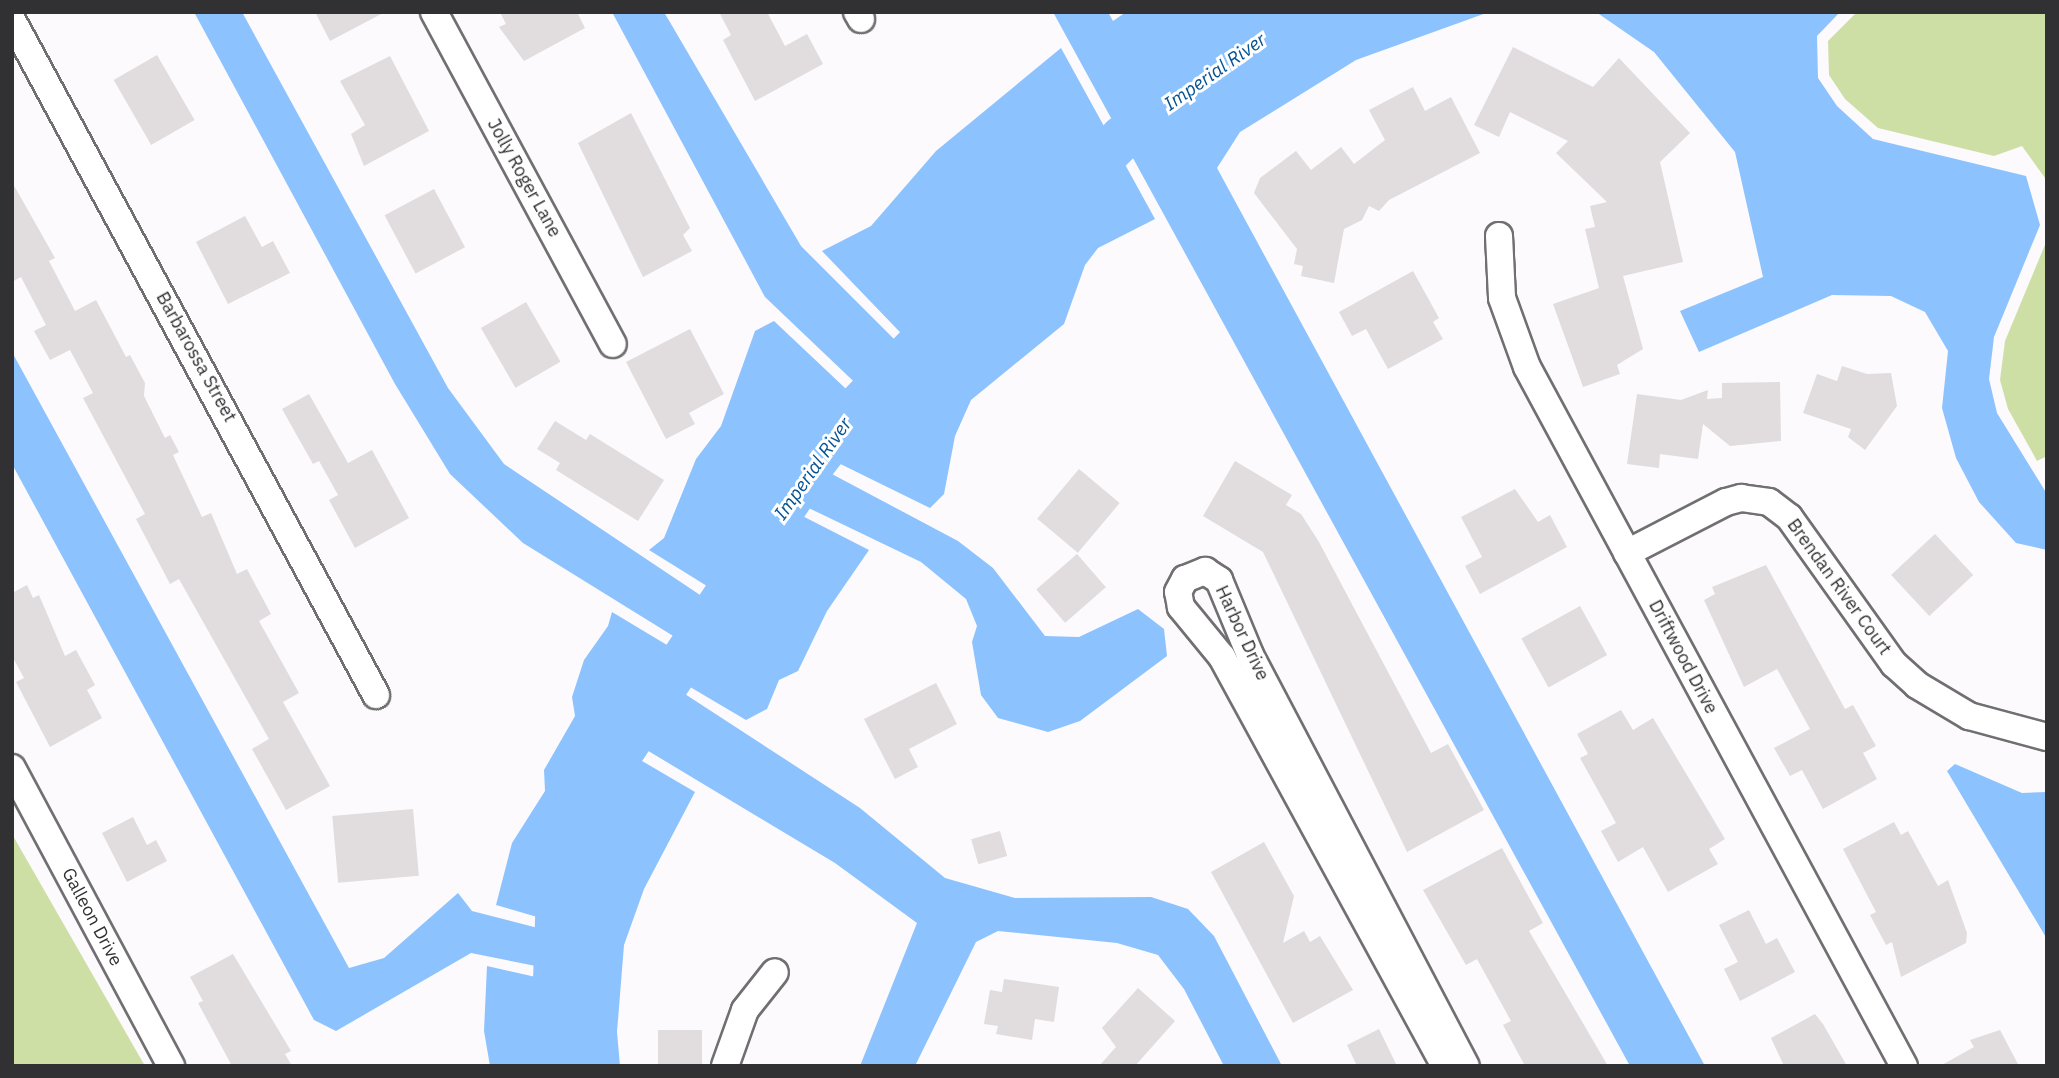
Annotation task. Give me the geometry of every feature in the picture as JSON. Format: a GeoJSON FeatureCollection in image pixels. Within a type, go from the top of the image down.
{"type":"FeatureCollection","features":[{"type":"Feature","properties":{"kind":"street","name":"Jolly Roger Lane"},"geometry":{"type":"LineString","coordinates":[[433,12],[613,344]]}},
{"type":"Feature","properties":{"kind":"street","name":"Barbarossa Street"},"geometry":{"type":"LineString","coordinates":[[12,20],[376,695]]}},
{"type":"Feature","properties":{"kind":"street","name":"Driftwood Drive"},"geometry":{"type":"LineString","coordinates":[[1499,236],[1502,298],[1514,337],[1627,554],[1905,1066]]}},
{"type":"Feature","properties":{"kind":"street","name":"Brendan River Court"},"geometry":{"type":"LineString","coordinates":[[1627,554],[1726,502],[1741,498],[1769,502],[1789,517],[1894,664],[1917,685],[1969,716],[2047,737]]}},
{"type":"Feature","properties":{"kind":"street","name":"Harbor Drive"},"geometry":{"type":"LineString","coordinates":[[1446,1066],[1222,657],[1181,607],[1178,592],[1185,579],[1205,571],[1219,580],[1250,655],[1466,1066]]}},
{"type":"Feature","properties":{"kind":"street","name":"Galleon Drive"},"geometry":{"type":"LineString","coordinates":[[12,768],[171,1066]]}},
{"type":"Feature","properties":{"kind":"street"},"geometry":{"type":"LineString","coordinates":[[726,1066],[745,1010],[775,972]]}},
{"type":"Feature","properties":{"kind":"green space"},"geometry":{"type":"Polygon","coordinates":[[[1857,12],[2047,12],[2047,208],[2045,178],[2022,146],[1994,156],[1878,128],[1845,99],[1829,75],[1828,41],[1857,12]]]}},
{"type":"Feature","properties":{"kind":"green space"},"geometry":{"type":"Polygon","coordinates":[[[2047,240],[2047,456],[2037,461],[2008,409],[2000,380],[2005,341],[2047,240]]]}},
{"type":"Feature","properties":{"kind":"green space"},"geometry":{"type":"Polygon","coordinates":[[[12,834],[145,1066],[12,1066],[12,834]]]}},
{"type":"Feature","properties":{"kind":"water"},"geometry":{"type":"Polygon","coordinates":[[[194,12],[242,12],[448,388],[504,464],[718,607],[691,647],[523,543],[450,474],[395,384],[194,12]]]}},
{"type":"Feature","properties":{"kind":"water"},"geometry":{"type":"Polygon","coordinates":[[[612,12],[664,12],[801,246],[909,354],[869,396],[765,297],[612,12]]]}},
{"type":"Feature","properties":{"kind":"water"},"geometry":{"type":"Polygon","coordinates":[[[1053,12],[1108,12],[1113,21],[1126,12],[1489,12],[1356,60],[1240,132],[1217,168],[1705,1066],[1630,1066],[1053,12]]]}},
{"type":"Feature","properties":{"kind":"water"},"geometry":{"type":"Polygon","coordinates":[[[1596,12],[1840,12],[1817,36],[1818,78],[1837,106],[1873,139],[2026,176],[2040,225],[1994,337],[1989,379],[1997,413],[2047,494],[2047,550],[2016,543],[1979,502],[1956,458],[1942,408],[1948,351],[1925,312],[1891,296],[1832,295],[1699,352],[1680,311],[1763,277],[1735,152],[1654,52],[1596,12]]]}},
{"type":"Feature","properties":{"kind":"water"},"geometry":{"type":"Polygon","coordinates":[[[1061,48],[1155,219],[1098,248],[1085,265],[1064,324],[971,400],[955,436],[944,494],[930,508],[818,453],[804,457],[781,492],[781,505],[869,550],[827,611],[798,671],[779,680],[767,709],[746,720],[663,671],[619,736],[625,751],[695,792],[644,889],[624,945],[617,1032],[620,1066],[490,1066],[484,1031],[487,966],[558,982],[567,971],[565,925],[496,905],[512,843],[545,791],[544,770],[575,716],[572,697],[584,660],[608,626],[612,612],[692,660],[727,614],[723,596],[649,550],[664,538],[696,459],[721,426],[755,331],[774,321],[862,404],[877,405],[917,363],[920,353],[822,251],[871,226],[936,151],[1061,48]]]}},
{"type":"Feature","properties":{"kind":"water"},"geometry":{"type":"Polygon","coordinates":[[[12,352],[349,968],[384,958],[458,893],[472,911],[557,933],[556,970],[471,953],[336,1031],[314,1020],[12,464],[12,352]]]}},
{"type":"Feature","properties":{"kind":"water"},"geometry":{"type":"Polygon","coordinates":[[[813,464],[958,541],[993,568],[1045,636],[1079,637],[1138,609],[1164,629],[1167,656],[1080,721],[1048,732],[998,718],[981,695],[972,642],[977,626],[966,599],[921,562],[790,499],[813,464]]]}},
{"type":"Feature","properties":{"kind":"water"},"geometry":{"type":"Polygon","coordinates":[[[668,683],[860,808],[945,878],[1015,898],[1151,897],[1188,909],[1214,936],[1282,1066],[1224,1066],[1184,989],[1158,955],[1117,943],[998,931],[976,942],[915,1066],[860,1066],[917,923],[835,863],[630,740],[668,683]]]}},
{"type":"Feature","properties":{"kind":"water"},"geometry":{"type":"Polygon","coordinates":[[[1955,764],[2022,793],[2047,792],[2047,939],[1947,771],[1955,764]]]}},
{"type":"Feature","properties":{"kind":"building"},"geometry":{"type":"Polygon","coordinates":[[[315,12],[385,12],[330,41],[315,12]]]}},
{"type":"Feature","properties":{"kind":"building"},"geometry":{"type":"Polygon","coordinates":[[[500,12],[577,12],[585,28],[524,61],[499,27],[506,24],[500,12]]]}},
{"type":"Feature","properties":{"kind":"building"},"geometry":{"type":"Polygon","coordinates":[[[719,12],[767,12],[785,46],[807,34],[823,64],[755,101],[723,40],[731,35],[719,12]]]}},
{"type":"Feature","properties":{"kind":"building"},"geometry":{"type":"Polygon","coordinates":[[[1513,47],[1593,87],[1619,58],[1690,133],[1660,162],[1683,262],[1623,276],[1643,349],[1617,365],[1620,374],[1583,387],[1553,304],[1599,288],[1585,229],[1595,227],[1590,206],[1607,202],[1556,153],[1568,141],[1510,112],[1499,137],[1474,125],[1513,47]]]}},
{"type":"Feature","properties":{"kind":"building"},"geometry":{"type":"Polygon","coordinates":[[[157,55],[194,120],[151,145],[114,80],[157,55]]]}},
{"type":"Feature","properties":{"kind":"building"},"geometry":{"type":"Polygon","coordinates":[[[390,56],[429,131],[364,166],[351,134],[365,125],[340,81],[390,56]]]}},
{"type":"Feature","properties":{"kind":"building"},"geometry":{"type":"Polygon","coordinates":[[[1413,87],[1425,111],[1451,97],[1480,153],[1389,200],[1379,211],[1369,206],[1362,220],[1344,229],[1334,283],[1301,276],[1303,266],[1294,264],[1297,249],[1254,193],[1260,178],[1296,151],[1311,170],[1341,147],[1354,164],[1385,140],[1369,110],[1413,87]]]}},
{"type":"Feature","properties":{"kind":"building"},"geometry":{"type":"Polygon","coordinates":[[[631,113],[690,228],[683,235],[692,251],[643,277],[578,143],[631,113]]]}},
{"type":"Feature","properties":{"kind":"building"},"geometry":{"type":"Polygon","coordinates":[[[12,182],[55,258],[49,261],[75,311],[96,300],[126,357],[130,355],[145,383],[144,396],[165,438],[170,435],[179,452],[173,455],[202,517],[211,513],[237,574],[247,569],[271,614],[259,621],[299,693],[283,702],[330,786],[286,810],[252,749],[269,739],[179,579],[170,584],[136,519],[145,514],[83,398],[93,393],[70,350],[50,360],[34,331],[46,325],[21,277],[12,282],[12,182]]]}},
{"type":"Feature","properties":{"kind":"building"},"geometry":{"type":"Polygon","coordinates":[[[434,189],[465,247],[416,274],[385,215],[434,189]]]}},
{"type":"Feature","properties":{"kind":"building"},"geometry":{"type":"Polygon","coordinates":[[[245,216],[262,247],[273,241],[290,273],[228,304],[196,242],[245,216]]]}},
{"type":"Feature","properties":{"kind":"building"},"geometry":{"type":"Polygon","coordinates":[[[1413,271],[1439,318],[1433,322],[1443,339],[1388,369],[1366,329],[1352,336],[1339,312],[1413,271]]]}},
{"type":"Feature","properties":{"kind":"building"},"geometry":{"type":"Polygon","coordinates":[[[526,302],[560,362],[515,388],[481,328],[526,302]]]}},
{"type":"Feature","properties":{"kind":"building"},"geometry":{"type":"Polygon","coordinates":[[[690,329],[724,394],[689,413],[695,424],[666,439],[626,362],[690,329]]]}},
{"type":"Feature","properties":{"kind":"building"},"geometry":{"type":"Polygon","coordinates":[[[1842,366],[1867,374],[1891,373],[1897,406],[1865,450],[1848,437],[1851,429],[1803,413],[1817,374],[1837,381],[1842,366]]]}},
{"type":"Feature","properties":{"kind":"building"},"geometry":{"type":"Polygon","coordinates":[[[1780,382],[1781,441],[1730,446],[1703,424],[1698,459],[1660,454],[1659,468],[1627,464],[1637,394],[1681,400],[1708,390],[1707,399],[1722,398],[1722,383],[1780,382]]]}},
{"type":"Feature","properties":{"kind":"building"},"geometry":{"type":"Polygon","coordinates":[[[309,394],[348,463],[372,450],[409,518],[355,548],[329,500],[338,495],[319,461],[313,464],[282,409],[309,394]]]}},
{"type":"Feature","properties":{"kind":"building"},"geometry":{"type":"Polygon","coordinates":[[[555,421],[586,440],[590,434],[664,480],[638,521],[556,470],[560,463],[537,449],[555,421]]]}},
{"type":"Feature","properties":{"kind":"building"},"geometry":{"type":"Polygon","coordinates":[[[1235,461],[1292,495],[1286,505],[1301,514],[1319,542],[1431,753],[1448,744],[1484,810],[1407,852],[1263,552],[1203,516],[1235,461]]]}},
{"type":"Feature","properties":{"kind":"building"},"geometry":{"type":"Polygon","coordinates":[[[1079,469],[1120,503],[1078,553],[1037,519],[1079,469]]]}},
{"type":"Feature","properties":{"kind":"building"},"geometry":{"type":"Polygon","coordinates":[[[1515,489],[1538,522],[1550,515],[1567,547],[1480,594],[1465,566],[1482,557],[1461,517],[1515,489]]]}},
{"type":"Feature","properties":{"kind":"building"},"geometry":{"type":"Polygon","coordinates":[[[1935,534],[1973,575],[1929,616],[1891,575],[1935,534]]]}},
{"type":"Feature","properties":{"kind":"building"},"geometry":{"type":"Polygon","coordinates":[[[1077,554],[1106,587],[1065,623],[1036,589],[1077,554]]]}},
{"type":"Feature","properties":{"kind":"building"},"geometry":{"type":"Polygon","coordinates":[[[1766,565],[1845,709],[1853,705],[1876,746],[1863,753],[1877,779],[1823,809],[1802,770],[1790,776],[1774,748],[1810,729],[1777,669],[1744,687],[1704,600],[1715,594],[1712,587],[1766,565]]]}},
{"type":"Feature","properties":{"kind":"building"},"geometry":{"type":"Polygon","coordinates":[[[27,585],[33,598],[39,595],[65,656],[76,650],[95,685],[87,690],[102,718],[50,747],[16,682],[24,678],[12,656],[12,593],[27,585]]]}},
{"type":"Feature","properties":{"kind":"building"},"geometry":{"type":"Polygon","coordinates":[[[1580,606],[1607,655],[1549,687],[1521,638],[1580,606]]]}},
{"type":"Feature","properties":{"kind":"building"},"geometry":{"type":"Polygon","coordinates":[[[936,683],[957,724],[909,749],[918,767],[895,779],[864,719],[936,683]]]}},
{"type":"Feature","properties":{"kind":"building"},"geometry":{"type":"Polygon","coordinates":[[[1621,710],[1633,730],[1653,718],[1725,839],[1709,849],[1718,864],[1668,892],[1643,847],[1618,862],[1601,831],[1616,823],[1580,758],[1588,754],[1577,734],[1621,710]]]}},
{"type":"Feature","properties":{"kind":"building"},"geometry":{"type":"Polygon","coordinates":[[[413,809],[419,876],[338,883],[332,816],[413,809]]]}},
{"type":"Feature","properties":{"kind":"building"},"geometry":{"type":"Polygon","coordinates":[[[133,817],[147,845],[156,840],[167,861],[127,882],[102,833],[133,817]]]}},
{"type":"Feature","properties":{"kind":"building"},"geometry":{"type":"Polygon","coordinates":[[[1894,822],[1901,835],[1908,831],[1938,886],[1948,880],[1967,933],[1966,943],[1901,977],[1892,942],[1886,945],[1870,915],[1876,912],[1843,849],[1894,822]]]}},
{"type":"Feature","properties":{"kind":"building"},"geometry":{"type":"Polygon","coordinates":[[[1000,831],[1007,856],[978,864],[971,839],[1000,831]]]}},
{"type":"Feature","properties":{"kind":"building"},"geometry":{"type":"Polygon","coordinates":[[[1264,842],[1294,896],[1283,943],[1304,931],[1310,942],[1320,936],[1353,990],[1293,1023],[1211,872],[1264,842]]]}},
{"type":"Feature","properties":{"kind":"building"},"geometry":{"type":"Polygon","coordinates":[[[1502,848],[1543,923],[1529,931],[1608,1066],[1525,1066],[1503,1025],[1511,1021],[1477,959],[1466,965],[1423,890],[1502,848]]]}},
{"type":"Feature","properties":{"kind":"building"},"geometry":{"type":"Polygon","coordinates":[[[1749,910],[1766,944],[1777,938],[1795,972],[1740,1001],[1724,969],[1738,962],[1719,925],[1749,910]]]}},
{"type":"Feature","properties":{"kind":"building"},"geometry":{"type":"Polygon","coordinates":[[[233,954],[291,1051],[285,1054],[292,1066],[232,1066],[198,1003],[203,1001],[190,977],[233,954]]]}},
{"type":"Feature","properties":{"kind":"building"},"geometry":{"type":"Polygon","coordinates":[[[1004,979],[1059,987],[1054,1022],[1035,1019],[1032,1040],[996,1034],[998,1026],[984,1024],[990,990],[1002,992],[1004,979]]]}},
{"type":"Feature","properties":{"kind":"building"},"geometry":{"type":"Polygon","coordinates":[[[1138,988],[1175,1021],[1135,1066],[1099,1066],[1116,1047],[1102,1028],[1138,988]]]}},
{"type":"Feature","properties":{"kind":"building"},"geometry":{"type":"Polygon","coordinates":[[[1815,1014],[1847,1066],[1784,1066],[1771,1038],[1815,1014]]]}},
{"type":"Feature","properties":{"kind":"building"},"geometry":{"type":"Polygon","coordinates":[[[1379,1029],[1397,1066],[1357,1066],[1347,1045],[1379,1029]]]}},
{"type":"Feature","properties":{"kind":"building"},"geometry":{"type":"Polygon","coordinates":[[[658,1030],[702,1030],[702,1066],[658,1066],[658,1030]]]}},
{"type":"Feature","properties":{"kind":"building"},"geometry":{"type":"Polygon","coordinates":[[[2000,1030],[2019,1066],[1940,1066],[1974,1047],[1970,1040],[2000,1030]]]}},
{"type":"Feature","properties":{"kind":"waterway","name":"Imperial River"},"geometry":{"type":"LineString","coordinates":[[1074,187],[1123,137],[1172,103]]}},
{"type":"Feature","properties":{"kind":"waterway","name":"Imperial River"},"geometry":{"type":"LineString","coordinates":[[598,804],[621,753],[813,464],[855,410],[958,304]]}},
{"type":"Feature","properties":{"kind":"waterway","name":"Imperial River"},"geometry":{"type":"LineString","coordinates":[[566,1066],[554,1011],[558,890],[570,865]]}}]}
